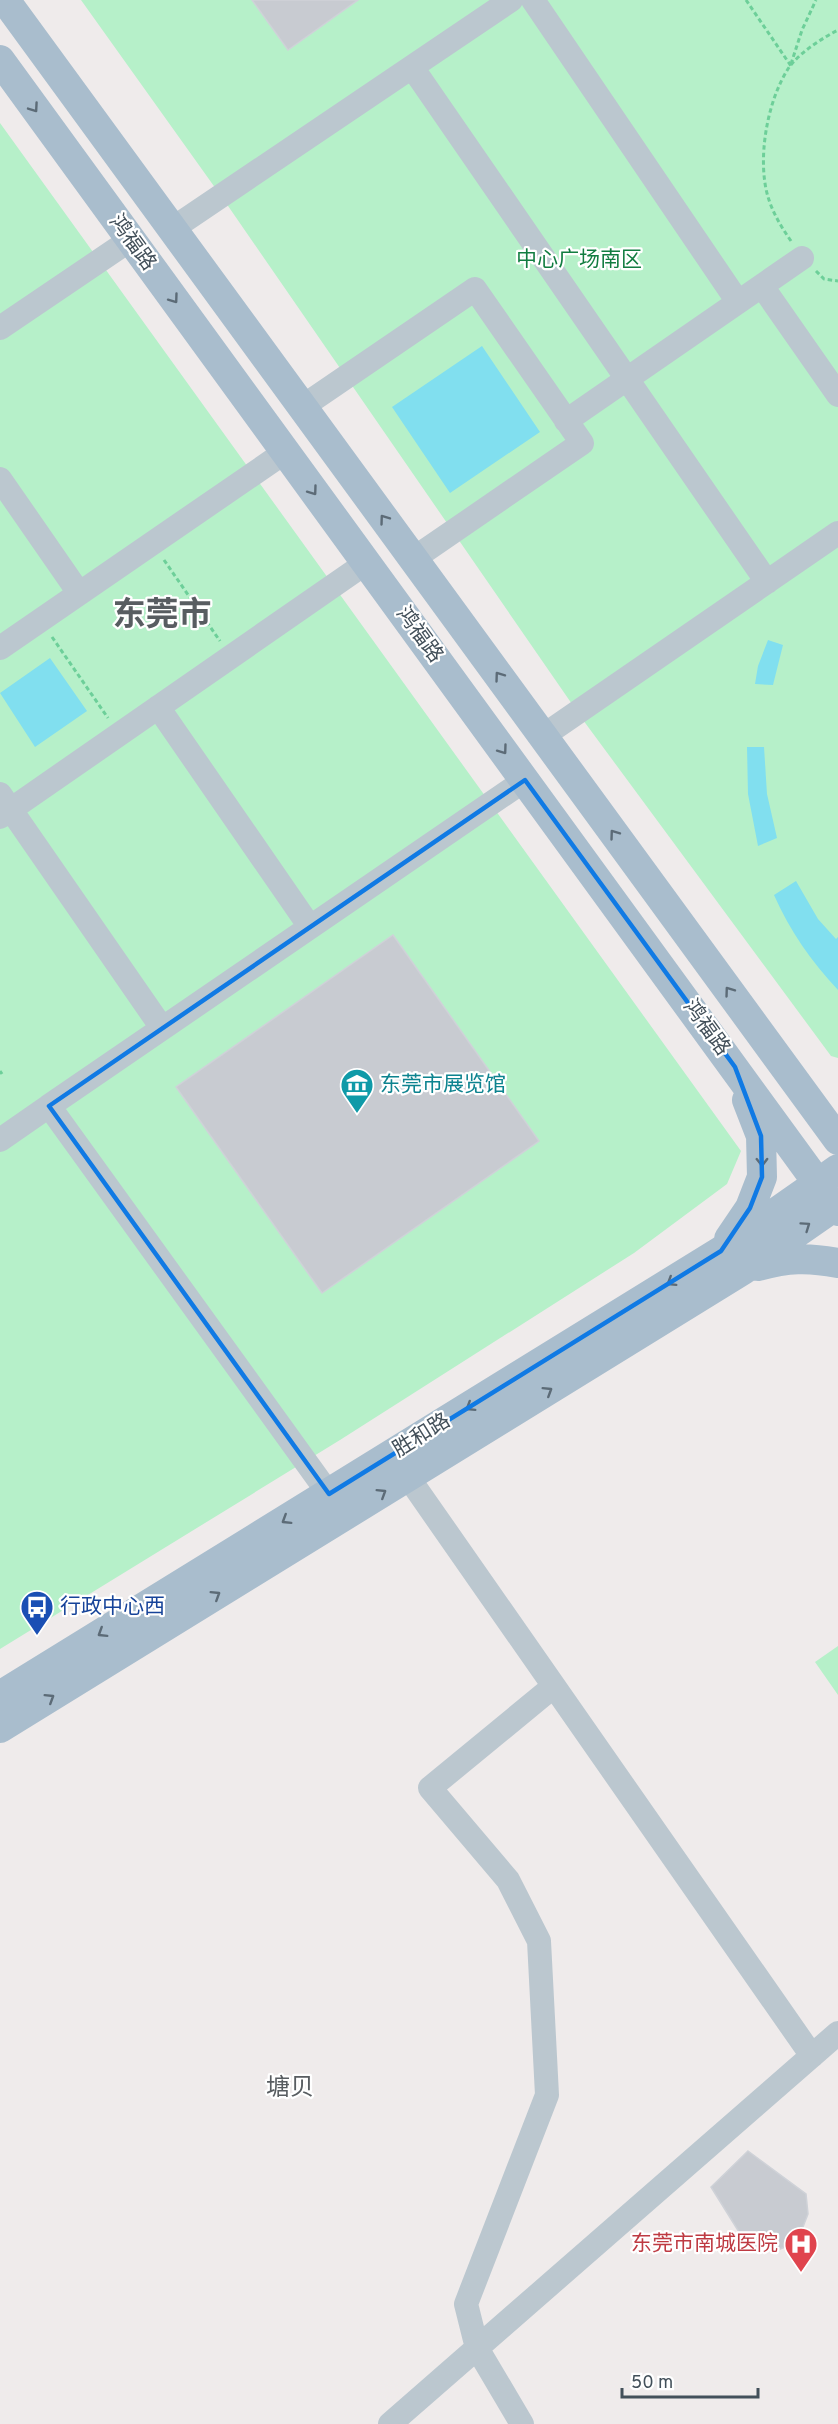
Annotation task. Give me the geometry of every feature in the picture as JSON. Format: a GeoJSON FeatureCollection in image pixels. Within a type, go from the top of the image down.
{"type":"FeatureCollection","features":[{"type":"Feature","properties":{"kind":"main road","name":"鸿福路"},"geometry":{"type":"LineString","coordinates":[[5,0],[838,1140]]}},
{"type":"Feature","properties":{"kind":"main road","name":"鸿福路"},"geometry":{"type":"LineString","coordinates":[[0,60],[735,1067],[833,1195]]}},
{"type":"Feature","properties":{"kind":"main road"},"geometry":{"type":"LineString","coordinates":[[764,1038],[802,1077],[838,1103]]}},
{"type":"Feature","properties":{"kind":"main road"},"geometry":{"type":"LineString","coordinates":[[721,1251],[750,1208],[762,1177],[761,1136],[735,1067]]}},
{"type":"Feature","properties":{"kind":"main road","name":"胜和路"},"geometry":{"type":"LineString","coordinates":[[0,1696],[721,1251],[833,1195]]}},
{"type":"Feature","properties":{"kind":"main road","name":"胜和路"},"geometry":{"type":"LineString","coordinates":[[0,1728],[743,1270],[833,1195]]}},
{"type":"Feature","properties":{"kind":"main road"},"geometry":{"type":"LineString","coordinates":[[743,1270],[786,1259],[812,1258],[838,1263]]}},
{"type":"Feature","properties":{"kind":"street"},"geometry":{"type":"LineString","coordinates":[[172,229],[511,0]]}},
{"type":"Feature","properties":{"kind":"street"},"geometry":{"type":"LineString","coordinates":[[533,0],[738,302]]}},
{"type":"Feature","properties":{"kind":"street"},"geometry":{"type":"LineString","coordinates":[[412,67],[767,582]]}},
{"type":"Feature","properties":{"kind":"street"},"geometry":{"type":"LineString","coordinates":[[0,328],[130,240]]}},
{"type":"Feature","properties":{"kind":"street"},"geometry":{"type":"LineString","coordinates":[[566,421],[802,258]]}},
{"type":"Feature","properties":{"kind":"street"},"geometry":{"type":"LineString","coordinates":[[762,286],[838,395]]}},
{"type":"Feature","properties":{"kind":"street"},"geometry":{"type":"LineString","coordinates":[[302,407],[475,289],[582,443],[413,559]]}},
{"type":"Feature","properties":{"kind":"street"},"geometry":{"type":"LineString","coordinates":[[0,648],[285,452]]}},
{"type":"Feature","properties":{"kind":"street"},"geometry":{"type":"LineString","coordinates":[[0,479],[79,593]]}},
{"type":"Feature","properties":{"kind":"street"},"geometry":{"type":"LineString","coordinates":[[543,736],[838,533]]}},
{"type":"Feature","properties":{"kind":"street"},"geometry":{"type":"LineString","coordinates":[[162,1028],[4,806],[119,734],[366,563]]}},
{"type":"Feature","properties":{"kind":"street"},"geometry":{"type":"LineString","coordinates":[[158,707],[310,927]]}},
{"type":"Feature","properties":{"kind":"street"},"geometry":{"type":"LineString","coordinates":[[0,1140],[525,780]]}},
{"type":"Feature","properties":{"kind":"street"},"geometry":{"type":"LineString","coordinates":[[49,1106],[329,1494]]}},
{"type":"Feature","properties":{"kind":"street"},"geometry":{"type":"LineString","coordinates":[[408,1478],[812,2056]]}},
{"type":"Feature","properties":{"kind":"street"},"geometry":{"type":"LineString","coordinates":[[522,2424],[477,2348],[466,2304],[547,2095],[539,1941],[508,1880],[430,1788],[554,1686]]}},
{"type":"Feature","properties":{"kind":"street"},"geometry":{"type":"LineString","coordinates":[[390,2424],[838,2033]]}},
{"type":"Feature","properties":{"kind":"path"},"geometry":{"type":"LineString","coordinates":[[746,0],[791,66]]}},
{"type":"Feature","properties":{"kind":"path"},"geometry":{"type":"LineString","coordinates":[[816,0],[802,30],[791,66],[777,92],[762,159],[768,198],[782,227],[802,258],[824,279],[838,281]]}},
{"type":"Feature","properties":{"kind":"path"},"geometry":{"type":"LineString","coordinates":[[791,66],[818,41],[838,30]]}},
{"type":"Feature","properties":{"kind":"path"},"geometry":{"type":"LineString","coordinates":[[152,543],[231,657]]}},
{"type":"Feature","properties":{"kind":"path"},"geometry":{"type":"LineString","coordinates":[[40,620],[119,734]]}},
{"type":"Feature","properties":{"kind":"highlighted area"},"geometry":{"type":"Polygon","coordinates":[[[525,780],[735,1067],[761,1136],[762,1177],[750,1208],[721,1251],[329,1494],[49,1106],[525,780]]]}},
{"type":"Feature","properties":{"kind":"green space","name":"中心广场南区"},"geometry":{"type":"Polygon","coordinates":[[[81,0],[838,0],[838,1058],[831,1056],[583,720],[226,203],[81,0]]]}},
{"type":"Feature","properties":{"kind":"green space"},"geometry":{"type":"Polygon","coordinates":[[[0,123],[741,1151],[727,1184],[634,1253],[340,1440],[0,1649],[0,123]]]}},
{"type":"Feature","properties":{"kind":"green space"},"geometry":{"type":"Polygon","coordinates":[[[838,1646],[838,1695],[815,1662],[838,1646]]]}},
{"type":"Feature","properties":{"kind":"water"},"geometry":{"type":"Polygon","coordinates":[[[482,346],[540,432],[450,493],[392,407],[482,346]]]}},
{"type":"Feature","properties":{"kind":"water"},"geometry":{"type":"Polygon","coordinates":[[[768,640],[783,645],[773,685],[755,684],[758,666],[768,640]]]}},
{"type":"Feature","properties":{"kind":"water"},"geometry":{"type":"Polygon","coordinates":[[[50,658],[87,711],[35,747],[0,693],[50,658]]]}},
{"type":"Feature","properties":{"kind":"water"},"geometry":{"type":"Polygon","coordinates":[[[747,747],[764,747],[767,794],[777,838],[758,846],[748,794],[747,747]]]}},
{"type":"Feature","properties":{"kind":"water"},"geometry":{"type":"Polygon","coordinates":[[[796,881],[818,919],[836,939],[838,937],[838,990],[802,945],[774,895],[796,881]]]}},
{"type":"Feature","properties":{"kind":"building"},"geometry":{"type":"Polygon","coordinates":[[[252,0],[358,0],[288,50],[252,0]]]}},
{"type":"Feature","properties":{"kind":"building","name":"东莞市展览馆"},"geometry":{"type":"Polygon","coordinates":[[[393,935],[539,1141],[322,1293],[176,1087],[393,935]]]}},
{"type":"Feature","properties":{"kind":"building"},"geometry":{"type":"Polygon","coordinates":[[[748,2151],[806,2194],[808,2214],[801,2232],[787,2246],[778,2250],[759,2251],[749,2248],[711,2187],[748,2151]]]}},
{"type":"Feature","properties":{"kind":"place","name":"东莞市展览馆"},"geometry":{"type":"Point","coordinates":[357,1114]}},
{"type":"Feature","properties":{"kind":"place","name":"行政中心西"},"geometry":{"type":"Point","coordinates":[37,1636]}},
{"type":"Feature","properties":{"kind":"place","name":"东莞市南城医院"},"geometry":{"type":"Point","coordinates":[801,2273]}},
{"type":"Feature","properties":{"kind":"district","name":"东莞市"},"geometry":{"type":"Point","coordinates":[162,617]}},
{"type":"Feature","properties":{"kind":"district","name":"塘贝"},"geometry":{"type":"Point","coordinates":[290,2089]}}]}
